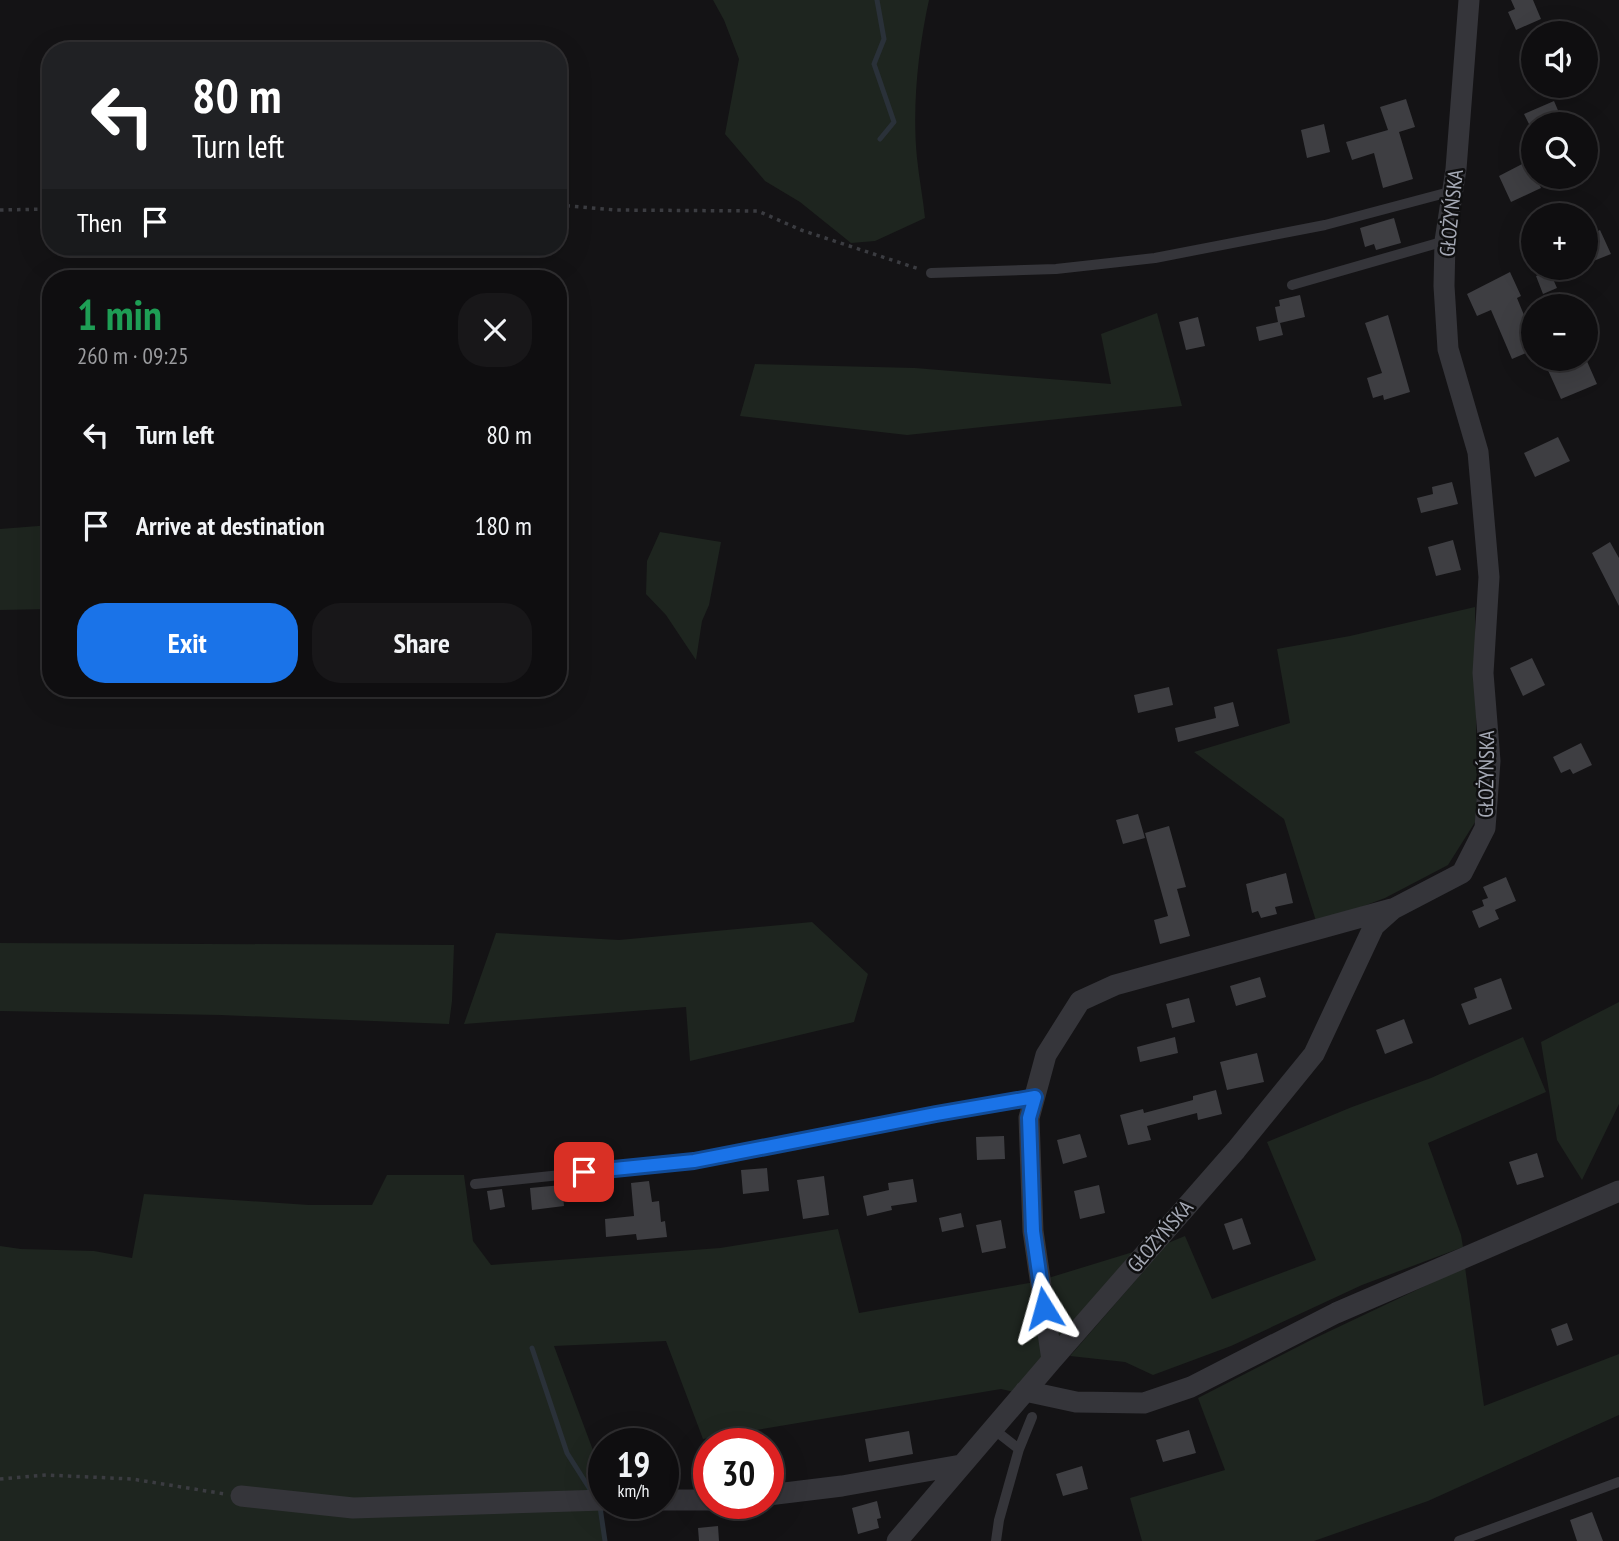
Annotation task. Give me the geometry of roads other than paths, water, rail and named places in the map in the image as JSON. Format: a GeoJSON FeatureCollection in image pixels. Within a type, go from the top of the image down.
{"type":"FeatureCollection","features":[{"type":"Feature","properties":{"kind":"street","name":"GŁOŻYŃSKA"},"geometry":{"type":"LineString","coordinates":[[897,1541],[992,1428],[1236,1150],[1314,1054],[1374,926],[1393,909],[1462,873],[1485,828],[1490,761],[1483,673],[1489,577],[1478,452],[1448,349],[1444,286],[1445,241],[1463,91],[1469,0]]}},
{"type":"Feature","properties":{"kind":"street"},"geometry":{"type":"LineString","coordinates":[[1052,1360],[1033,1231],[1029,1118],[1046,1055],[1080,1001],[1115,985],[1393,909]]}},
{"type":"Feature","properties":{"kind":"street"},"geometry":{"type":"LineString","coordinates":[[1025,1391],[1076,1402],[1144,1403],[1191,1387],[1336,1313],[1619,1191]]}},
{"type":"Feature","properties":{"kind":"street"},"geometry":{"type":"LineString","coordinates":[[784,1493],[842,1486],[961,1465]]}},
{"type":"Feature","properties":{"kind":"street"},"geometry":{"type":"LineString","coordinates":[[241,1496],[353,1508],[588,1501]]}},
{"type":"Feature","properties":{"kind":"lane"},"geometry":{"type":"LineString","coordinates":[[931,273],[1056,269],[1155,258],[1325,225],[1453,191]]}},
{"type":"Feature","properties":{"kind":"lane"},"geometry":{"type":"LineString","coordinates":[[1292,285],[1445,241]]}},
{"type":"Feature","properties":{"kind":"lane"},"geometry":{"type":"LineString","coordinates":[[475,1184],[694,1161],[1035,1097]]}},
{"type":"Feature","properties":{"kind":"lane"},"geometry":{"type":"LineString","coordinates":[[996,1541],[999,1520],[1019,1449],[1032,1417]]}},
{"type":"Feature","properties":{"kind":"lane"},"geometry":{"type":"LineString","coordinates":[[992,1428],[1019,1449]]}},
{"type":"Feature","properties":{"kind":"lane"},"geometry":{"type":"LineString","coordinates":[[1459,1541],[1619,1482]]}},
{"type":"Feature","properties":{"kind":"waterway"},"geometry":{"type":"LineString","coordinates":[[877,0],[884,39],[874,64],[894,122],[880,139]]}},
{"type":"Feature","properties":{"kind":"waterway"},"geometry":{"type":"LineString","coordinates":[[532,1348],[567,1453],[588,1486]]}},
{"type":"Feature","properties":{"kind":"waterway"},"geometry":{"type":"LineString","coordinates":[[602,1519],[605,1541]]}}]}
